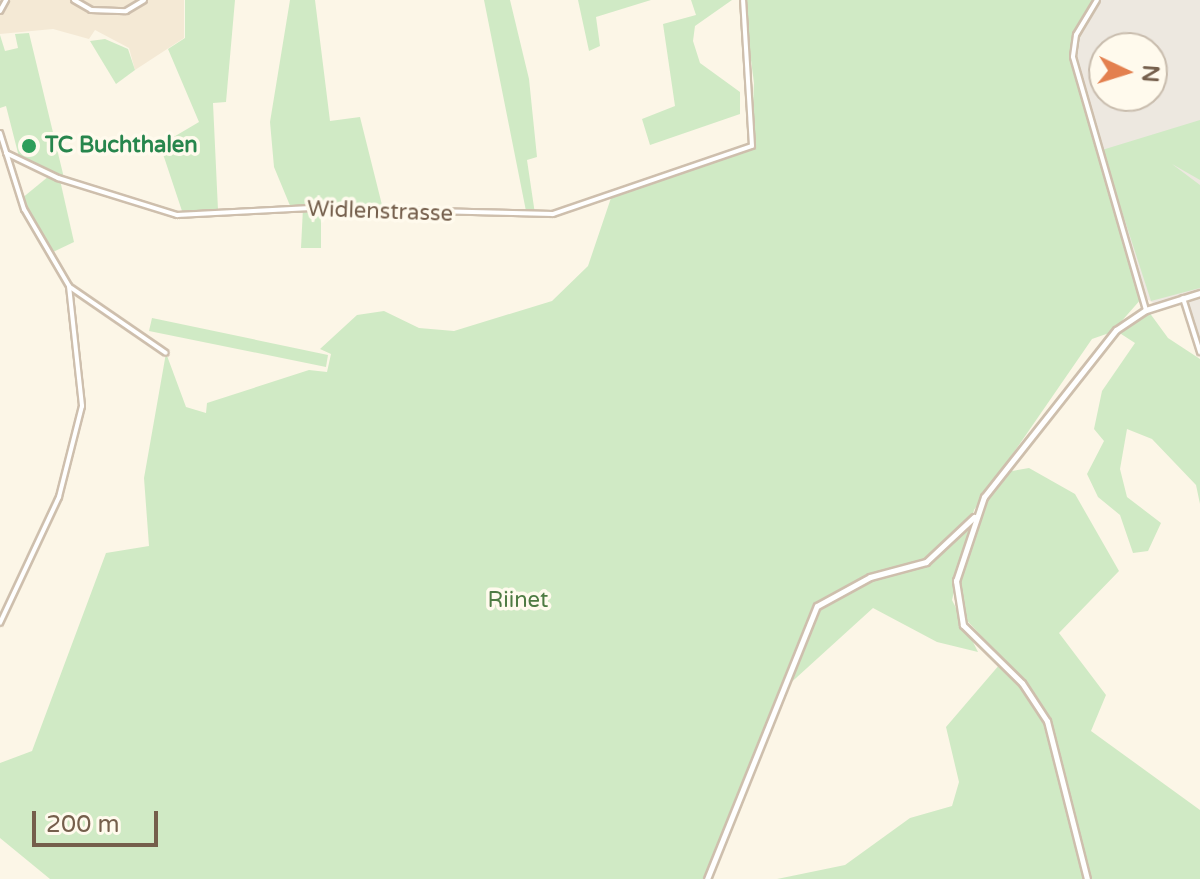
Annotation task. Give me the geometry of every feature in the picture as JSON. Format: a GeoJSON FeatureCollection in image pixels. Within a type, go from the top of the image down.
{"type":"FeatureCollection","features":[{"type":"Feature","properties":{"kind":"street"},"geometry":{"type":"LineString","coordinates":[[0,11],[6,0]]}},
{"type":"Feature","properties":{"kind":"street"},"geometry":{"type":"LineString","coordinates":[[74,0],[91,10],[126,11],[144,0]]}},
{"type":"Feature","properties":{"kind":"street","name":"Widlenstrasse"},"geometry":{"type":"LineString","coordinates":[[6,153],[58,178],[177,215],[311,208],[479,217],[553,214],[752,146],[743,0]]}},
{"type":"Feature","properties":{"kind":"street"},"geometry":{"type":"LineString","coordinates":[[1097,0],[1076,35],[1073,57],[1146,310]]}},
{"type":"Feature","properties":{"kind":"street"},"geometry":{"type":"LineString","coordinates":[[0,133],[24,209],[69,286],[166,353]]}},
{"type":"Feature","properties":{"kind":"street"},"geometry":{"type":"LineString","coordinates":[[0,623],[59,497],[79,428],[69,286]]}},
{"type":"Feature","properties":{"kind":"street"},"geometry":{"type":"LineString","coordinates":[[707,879],[817,606],[870,577],[926,562],[971,518],[1116,330],[1146,310],[1200,293]]}},
{"type":"Feature","properties":{"kind":"street"},"geometry":{"type":"LineString","coordinates":[[1183,298],[1200,352]]}},
{"type":"Feature","properties":{"kind":"street"},"geometry":{"type":"LineString","coordinates":[[971,518],[955,607],[963,625],[1022,683],[1047,721],[1087,879]]}},
{"type":"Feature","properties":{"kind":"shaded area"},"geometry":{"type":"Polygon","coordinates":[[[0,0],[184,0],[184,38],[135,70],[129,48],[95,30],[89,39],[53,29],[0,34],[0,0]]]}},
{"type":"Feature","properties":{"kind":"shaded area"},"geometry":{"type":"Polygon","coordinates":[[[1097,0],[1200,0],[1200,348],[1187,297],[1157,305],[1145,298],[1089,112],[1168,112],[1168,32],[1088,32],[1088,107],[1073,57],[1076,35],[1097,0]]]}},
{"type":"Feature","properties":{"kind":"green space"},"geometry":{"type":"Polygon","coordinates":[[[185,0],[235,0],[226,102],[213,103],[218,210],[183,214],[160,145],[199,122],[168,49],[185,38],[185,0]]]}},
{"type":"Feature","properties":{"kind":"green space"},"geometry":{"type":"Polygon","coordinates":[[[290,0],[315,0],[330,121],[360,117],[383,209],[291,208],[274,167],[270,122],[290,0]]]}},
{"type":"Feature","properties":{"kind":"green space"},"geometry":{"type":"Polygon","coordinates":[[[484,0],[510,0],[529,79],[537,157],[527,160],[535,214],[526,211],[484,0]]]}},
{"type":"Feature","properties":{"kind":"green space"},"geometry":{"type":"Polygon","coordinates":[[[578,0],[651,0],[596,17],[600,46],[589,51],[578,0]]]}},
{"type":"Feature","properties":{"kind":"green space"},"geometry":{"type":"Polygon","coordinates":[[[691,0],[732,0],[695,26],[693,41],[700,63],[740,92],[740,114],[650,145],[642,119],[675,106],[663,24],[696,15],[691,0]]]}},
{"type":"Feature","properties":{"kind":"green space","name":"Riinet"},"geometry":{"type":"Polygon","coordinates":[[[743,0],[1097,0],[1073,53],[1142,298],[1112,332],[1092,339],[974,510],[952,600],[978,652],[937,642],[873,608],[785,688],[711,879],[50,879],[0,838],[0,763],[32,751],[106,553],[149,546],[144,478],[166,353],[186,407],[206,413],[207,403],[309,370],[327,372],[331,354],[320,349],[357,315],[384,311],[419,328],[454,331],[552,301],[588,266],[612,195],[751,147],[754,83],[743,0]]]}},
{"type":"Feature","properties":{"kind":"green space"},"geometry":{"type":"Polygon","coordinates":[[[29,33],[64,178],[19,157],[6,106],[0,108],[0,35],[5,51],[18,48],[15,34],[29,33]]]}},
{"type":"Feature","properties":{"kind":"green space"},"geometry":{"type":"Polygon","coordinates":[[[105,39],[128,49],[135,70],[116,84],[90,41],[105,39]]]}},
{"type":"Feature","properties":{"kind":"green space"},"geometry":{"type":"Polygon","coordinates":[[[1200,120],[1200,180],[1172,164],[1200,185],[1200,288],[1151,301],[1102,150],[1200,120]]]}},
{"type":"Feature","properties":{"kind":"green space"},"geometry":{"type":"Polygon","coordinates":[[[49,176],[60,180],[74,242],[53,252],[21,199],[49,176]]]}},
{"type":"Feature","properties":{"kind":"green space"},"geometry":{"type":"Polygon","coordinates":[[[303,208],[321,208],[321,248],[301,248],[303,208]]]}},
{"type":"Feature","properties":{"kind":"green space"},"geometry":{"type":"Polygon","coordinates":[[[1149,312],[1168,338],[1200,359],[1200,504],[1196,485],[1152,439],[1127,429],[1120,469],[1127,497],[1161,523],[1148,551],[1133,553],[1120,515],[1098,497],[1087,474],[1104,441],[1094,429],[1102,391],[1135,343],[1118,332],[1149,312]]]}},
{"type":"Feature","properties":{"kind":"green space"},"geometry":{"type":"Polygon","coordinates":[[[152,318],[328,355],[326,367],[149,331],[152,318]]]}},
{"type":"Feature","properties":{"kind":"green space"},"geometry":{"type":"Polygon","coordinates":[[[1029,468],[1075,494],[1119,571],[1059,633],[1106,695],[1091,731],[1200,810],[1200,879],[1089,879],[1052,729],[1026,684],[960,613],[958,585],[981,507],[1007,472],[1029,468]]]}},
{"type":"Feature","properties":{"kind":"green space"},"geometry":{"type":"Polygon","coordinates":[[[1000,664],[1029,695],[1049,735],[1085,879],[777,879],[845,865],[910,818],[952,806],[959,782],[946,727],[1000,664]]]}},
{"type":"Feature","properties":{"kind":"place","name":"TC Buchthalen"},"geometry":{"type":"Point","coordinates":[29,146]}}]}
